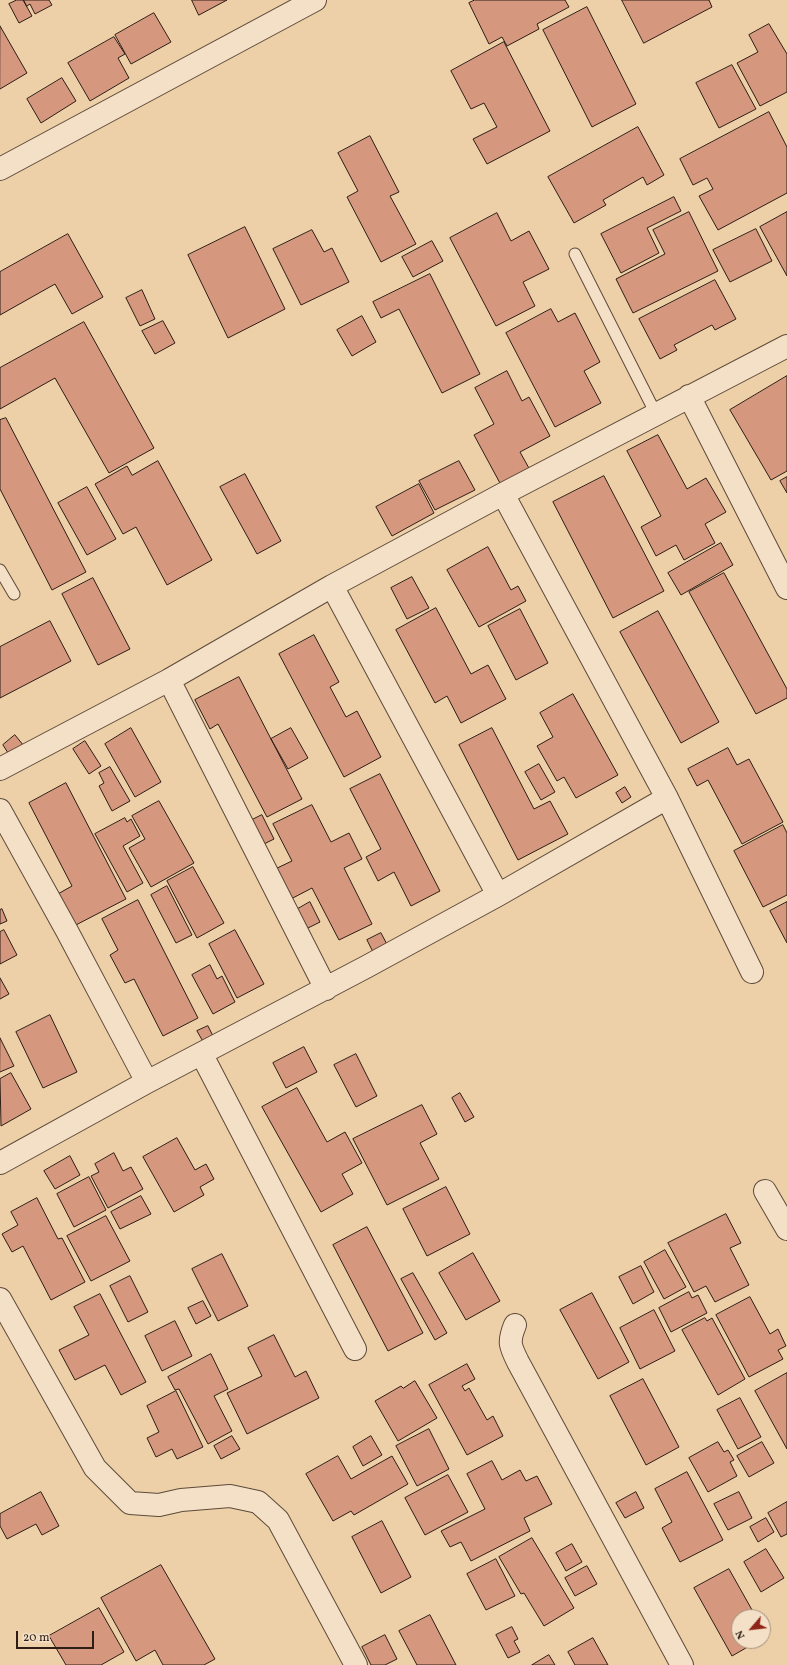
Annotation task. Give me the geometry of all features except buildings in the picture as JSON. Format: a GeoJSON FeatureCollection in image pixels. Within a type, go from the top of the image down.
{"type":"FeatureCollection","features":[{"type":"Feature","properties":{"kind":"street"},"geometry":{"type":"LineString","coordinates":[[0,169],[315,0]]}},
{"type":"Feature","properties":{"kind":"street"},"geometry":{"type":"LineString","coordinates":[[0,769],[169,680],[332,586],[503,494],[787,346]]}},
{"type":"Feature","properties":{"kind":"street"},"geometry":{"type":"LineString","coordinates":[[689,396],[787,588]]}},
{"type":"Feature","properties":{"kind":"street"},"geometry":{"type":"LineString","coordinates":[[503,494],[667,798],[752,972]]}},
{"type":"Feature","properties":{"kind":"street"},"geometry":{"type":"LineString","coordinates":[[332,586],[498,895]]}},
{"type":"Feature","properties":{"kind":"street"},"geometry":{"type":"LineString","coordinates":[[169,680],[326,989]]}},
{"type":"Feature","properties":{"kind":"street"},"geometry":{"type":"LineString","coordinates":[[0,1163],[147,1082],[202,1055],[326,989],[498,895],[667,798]]}},
{"type":"Feature","properties":{"kind":"street"},"geometry":{"type":"LineString","coordinates":[[0,810],[68,931],[147,1082]]}},
{"type":"Feature","properties":{"kind":"street"},"geometry":{"type":"LineString","coordinates":[[202,1055],[355,1349]]}},
{"type":"Feature","properties":{"kind":"street"},"geometry":{"type":"LineString","coordinates":[[765,1191],[787,1229]]}},
{"type":"Feature","properties":{"kind":"street"},"geometry":{"type":"LineString","coordinates":[[0,1299],[95,1468],[130,1503],[159,1505],[181,1500],[230,1496],[258,1502],[278,1520],[356,1665]]}},
{"type":"Feature","properties":{"kind":"street"},"geometry":{"type":"LineString","coordinates":[[515,1325],[510,1338],[515,1356],[682,1665]]}},
{"type":"Feature","properties":{"kind":"lane"},"geometry":{"type":"LineString","coordinates":[[575,254],[656,414]]}},
{"type":"Feature","properties":{"kind":"lane"},"geometry":{"type":"LineString","coordinates":[[0,570],[14,594]]}}]}
